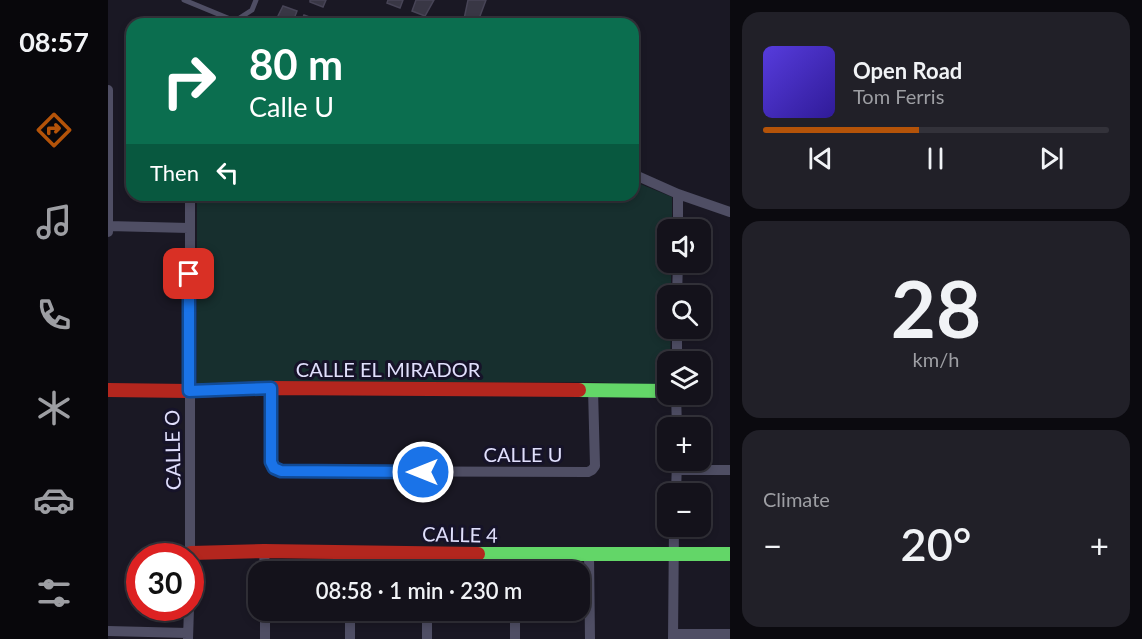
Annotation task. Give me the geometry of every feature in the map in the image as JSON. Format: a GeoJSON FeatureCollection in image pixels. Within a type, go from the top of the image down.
{"type":"FeatureCollection","features":[{"type":"Feature","properties":{"kind":"street"},"geometry":{"type":"LineString","coordinates":[[108,90],[108,232]]}},
{"type":"Feature","properties":{"kind":"street"},"geometry":{"type":"LineString","coordinates":[[639,177],[678,194],[729,212]]}},
{"type":"Feature","properties":{"kind":"street"},"geometry":{"type":"LineString","coordinates":[[678,194],[678,219]]}},
{"type":"Feature","properties":{"kind":"street","name":"CALLE O"},"geometry":{"type":"LineString","coordinates":[[190,201],[191,543]]}},
{"type":"Feature","properties":{"kind":"street"},"geometry":{"type":"LineString","coordinates":[[108,226],[189,228]]}},
{"type":"Feature","properties":{"kind":"street","name":"CALLE EL MIRADOR"},"geometry":{"type":"LineString","coordinates":[[108,390],[189,391],[271,388],[657,391]]}},
{"type":"Feature","properties":{"kind":"street","name":"CALLE U"},"geometry":{"type":"LineString","coordinates":[[271,388],[271,462],[274,468],[281,471],[588,472],[595,466],[593,389]]}},
{"type":"Feature","properties":{"kind":"street"},"geometry":{"type":"LineString","coordinates":[[108,390],[108,401]]}},
{"type":"Feature","properties":{"kind":"street"},"geometry":{"type":"LineString","coordinates":[[711,469],[729,470]]}},
{"type":"Feature","properties":{"kind":"street"},"geometry":{"type":"LineString","coordinates":[[674,537],[673,637],[729,634]]}},
{"type":"Feature","properties":{"kind":"street"},"geometry":{"type":"LineString","coordinates":[[264,551],[264,561]]}},
{"type":"Feature","properties":{"kind":"street","name":"CALLE 4"},"geometry":{"type":"LineString","coordinates":[[204,556],[264,551],[516,555],[729,554]]}},
{"type":"Feature","properties":{"kind":"street"},"geometry":{"type":"LineString","coordinates":[[350,553],[350,561]]}},
{"type":"Feature","properties":{"kind":"street"},"geometry":{"type":"LineString","coordinates":[[427,553],[427,561]]}},
{"type":"Feature","properties":{"kind":"street"},"geometry":{"type":"LineString","coordinates":[[516,555],[516,561]]}},
{"type":"Feature","properties":{"kind":"street"},"geometry":{"type":"LineString","coordinates":[[590,555],[590,639]]}},
{"type":"Feature","properties":{"kind":"street"},"geometry":{"type":"LineString","coordinates":[[108,631],[188,636],[189,621]]}},
{"type":"Feature","properties":{"kind":"street"},"geometry":{"type":"LineString","coordinates":[[265,621],[265,639]]}},
{"type":"Feature","properties":{"kind":"street"},"geometry":{"type":"LineString","coordinates":[[350,621],[350,639]]}},
{"type":"Feature","properties":{"kind":"street"},"geometry":{"type":"LineString","coordinates":[[427,621],[427,639]]}},
{"type":"Feature","properties":{"kind":"street"},"geometry":{"type":"LineString","coordinates":[[515,621],[515,639]]}},
{"type":"Feature","properties":{"kind":"lane"},"geometry":{"type":"LineString","coordinates":[[184,0],[228,18]]}},
{"type":"Feature","properties":{"kind":"lane"},"geometry":{"type":"LineString","coordinates":[[240,18],[252,10],[256,0]]}},
{"type":"Feature","properties":{"kind":"green space"},"geometry":{"type":"Polygon","coordinates":[[[639,183],[672,197],[672,219],[657,219],[657,273],[671,273],[671,285],[657,285],[657,339],[671,339],[670,351],[657,351],[657,385],[594,382],[197,384],[197,201],[639,201],[639,183]]]}},
{"type":"Feature","properties":{"kind":"building"},"geometry":{"type":"Polygon","coordinates":[[[310,0],[326,0],[323,7],[310,0]]]}},
{"type":"Feature","properties":{"kind":"building"},"geometry":{"type":"Polygon","coordinates":[[[388,0],[403,0],[400,8],[387,3],[388,0]]]}},
{"type":"Feature","properties":{"kind":"building"},"geometry":{"type":"Polygon","coordinates":[[[416,0],[434,0],[425,16],[412,11],[416,0]]]}},
{"type":"Feature","properties":{"kind":"building"},"geometry":{"type":"Polygon","coordinates":[[[468,0],[486,0],[479,18],[464,18],[468,0]]]}},
{"type":"Feature","properties":{"kind":"building"},"geometry":{"type":"Polygon","coordinates":[[[283,6],[297,11],[294,18],[277,18],[283,6]]]}},
{"type":"Feature","properties":{"kind":"traffic: fast"},"geometry":{"type":"LineString","coordinates":[[579,390],[657,391]]}},
{"type":"Feature","properties":{"kind":"traffic: fast"},"geometry":{"type":"LineString","coordinates":[[478,554],[730,554]]}},
{"type":"Feature","properties":{"kind":"traffic: jam"},"geometry":{"type":"LineString","coordinates":[[108,390],[189,391],[271,388],[579,390]]}},
{"type":"Feature","properties":{"kind":"traffic: jam"},"geometry":{"type":"LineString","coordinates":[[204,553],[264,551],[478,554]]}},
{"type":"Feature","properties":{"kind":"route"},"geometry":{"type":"LineString","coordinates":[[189,274],[189,391],[271,388],[271,462],[274,468],[281,471],[423,472]]}}]}
